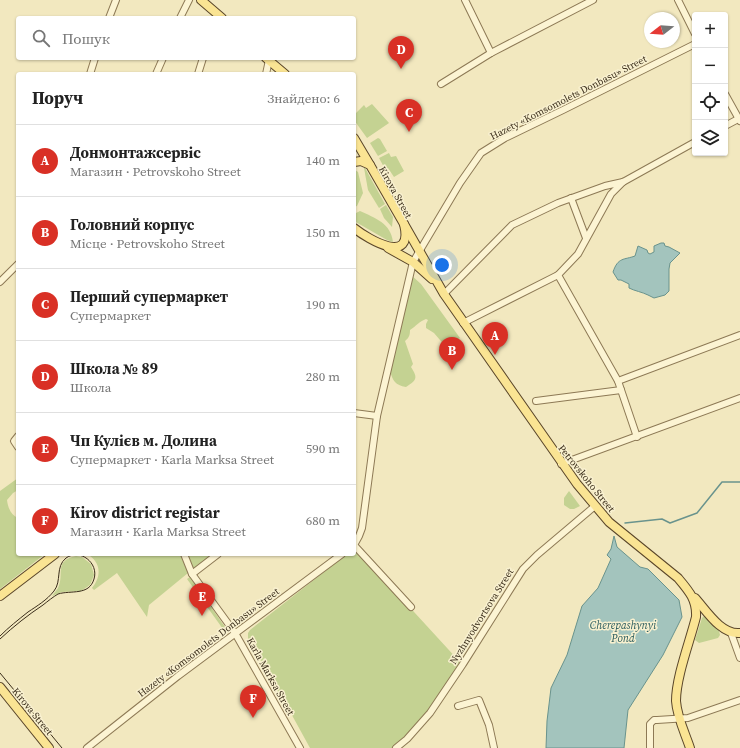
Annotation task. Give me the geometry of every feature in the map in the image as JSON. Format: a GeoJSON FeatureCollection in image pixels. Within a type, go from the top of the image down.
{"type":"FeatureCollection","features":[{"type":"Feature","properties":{"kind":"main road"},"geometry":{"type":"LineString","coordinates":[[201,0],[219,16]]}},
{"type":"Feature","properties":{"kind":"main road"},"geometry":{"type":"LineString","coordinates":[[269,60],[283,72]]}},
{"type":"Feature","properties":{"kind":"main road"},"geometry":{"type":"LineString","coordinates":[[356,141],[370,164]]}},
{"type":"Feature","properties":{"kind":"main road","name":"Kirova Street"},"geometry":{"type":"LineString","coordinates":[[356,162],[361,161],[370,164],[404,224],[406,235],[403,244],[396,247],[384,246]]}},
{"type":"Feature","properties":{"kind":"main road"},"geometry":{"type":"LineString","coordinates":[[404,224],[437,283]]}},
{"type":"Feature","properties":{"kind":"main road"},"geometry":{"type":"LineString","coordinates":[[356,230],[413,262],[437,283]]}},
{"type":"Feature","properties":{"kind":"main road","name":"Petrovskoho Street"},"geometry":{"type":"LineString","coordinates":[[437,283],[463,323],[562,464],[595,506],[609,522],[678,578],[687,588],[696,606],[696,617],[678,684],[676,700],[690,748]]}},
{"type":"Feature","properties":{"kind":"main road"},"geometry":{"type":"LineString","coordinates":[[0,596],[52,556]]}},
{"type":"Feature","properties":{"kind":"main road"},"geometry":{"type":"LineString","coordinates":[[687,588],[722,628],[731,633],[740,633]]}},
{"type":"Feature","properties":{"kind":"main road","name":"Kirova Street"},"geometry":{"type":"LineString","coordinates":[[0,686],[49,748]]}},
{"type":"Feature","properties":{"kind":"street"},"geometry":{"type":"LineString","coordinates":[[110,16],[116,0]]}},
{"type":"Feature","properties":{"kind":"street"},"geometry":{"type":"LineString","coordinates":[[181,16],[189,0]]}},
{"type":"Feature","properties":{"kind":"street"},"geometry":{"type":"LineString","coordinates":[[465,0],[491,53]]}},
{"type":"Feature","properties":{"kind":"street"},"geometry":{"type":"LineString","coordinates":[[441,84],[491,53],[592,0]]}},
{"type":"Feature","properties":{"kind":"street"},"geometry":{"type":"LineString","coordinates":[[678,0],[692,28]]}},
{"type":"Feature","properties":{"kind":"street","name":"Hazety «Komsomolets Donbasu» Street"},"geometry":{"type":"LineString","coordinates":[[356,541],[362,528],[377,416],[413,262],[460,183],[481,153],[505,138],[692,46]]}},
{"type":"Feature","properties":{"kind":"street"},"geometry":{"type":"LineString","coordinates":[[91,72],[94,60]]}},
{"type":"Feature","properties":{"kind":"street"},"geometry":{"type":"LineString","coordinates":[[157,72],[161,60]]}},
{"type":"Feature","properties":{"kind":"street"},"geometry":{"type":"LineString","coordinates":[[199,72],[202,60]]}},
{"type":"Feature","properties":{"kind":"street"},"geometry":{"type":"LineString","coordinates":[[266,72],[268,60]]}},
{"type":"Feature","properties":{"kind":"street"},"geometry":{"type":"LineString","coordinates":[[728,99],[740,119],[728,125]]}},
{"type":"Feature","properties":{"kind":"street"},"geometry":{"type":"LineString","coordinates":[[444,294],[512,225],[558,203],[606,186],[623,182],[692,144]]}},
{"type":"Feature","properties":{"kind":"street"},"geometry":{"type":"LineString","coordinates":[[463,323],[558,275],[578,254],[611,194],[623,182]]}},
{"type":"Feature","properties":{"kind":"street"},"geometry":{"type":"LineString","coordinates":[[606,186],[611,194]]}},
{"type":"Feature","properties":{"kind":"street"},"geometry":{"type":"LineString","coordinates":[[558,203],[606,186]]}},
{"type":"Feature","properties":{"kind":"street"},"geometry":{"type":"LineString","coordinates":[[571,198],[586,238]]}},
{"type":"Feature","properties":{"kind":"street"},"geometry":{"type":"LineString","coordinates":[[0,282],[16,265]]}},
{"type":"Feature","properties":{"kind":"street"},"geometry":{"type":"LineString","coordinates":[[558,275],[618,381],[637,437]]}},
{"type":"Feature","properties":{"kind":"street"},"geometry":{"type":"LineString","coordinates":[[618,381],[740,335]]}},
{"type":"Feature","properties":{"kind":"street"},"geometry":{"type":"LineString","coordinates":[[536,401],[621,390]]}},
{"type":"Feature","properties":{"kind":"street"},"geometry":{"type":"LineString","coordinates":[[562,464],[740,398]]}},
{"type":"Feature","properties":{"kind":"street"},"geometry":{"type":"LineString","coordinates":[[356,413],[377,416]]}},
{"type":"Feature","properties":{"kind":"street","name":"Nyzhnyodvortsova Street"},"geometry":{"type":"LineString","coordinates":[[396,748],[407,739],[430,713],[523,569],[537,555],[595,506]]}},
{"type":"Feature","properties":{"kind":"street"},"geometry":{"type":"LineString","coordinates":[[356,547],[411,607]]}},
{"type":"Feature","properties":{"kind":"street","name":"Karla Marksa Street"},"geometry":{"type":"LineString","coordinates":[[185,556],[192,574],[235,633],[300,748]]}},
{"type":"Feature","properties":{"kind":"street"},"geometry":{"type":"LineString","coordinates":[[192,574],[215,556]]}},
{"type":"Feature","properties":{"kind":"street","name":"Hazety «Komsomolets Donbasu» Street"},"geometry":{"type":"LineString","coordinates":[[87,748],[178,676],[339,556]]}},
{"type":"Feature","properties":{"kind":"street"},"geometry":{"type":"LineString","coordinates":[[731,633],[740,658]]}},
{"type":"Feature","properties":{"kind":"street"},"geometry":{"type":"LineString","coordinates":[[458,706],[479,700],[489,725],[494,748]]}},
{"type":"Feature","properties":{"kind":"street"},"geometry":{"type":"LineString","coordinates":[[650,748],[650,724],[652,722],[657,720],[688,718],[740,700]]}},
{"type":"Feature","properties":{"kind":"green space"},"geometry":{"type":"Polygon","coordinates":[[[372,104],[389,123],[367,138],[356,123],[356,113],[364,105],[366,108],[372,104]]]}},
{"type":"Feature","properties":{"kind":"green space"},"geometry":{"type":"Polygon","coordinates":[[[378,138],[387,151],[378,156],[370,143],[378,138]]]}},
{"type":"Feature","properties":{"kind":"green space"},"geometry":{"type":"Polygon","coordinates":[[[389,153],[391,157],[396,156],[404,171],[394,177],[388,168],[385,169],[379,158],[389,153]]]}},
{"type":"Feature","properties":{"kind":"green space"},"geometry":{"type":"Polygon","coordinates":[[[364,168],[385,204],[379,208],[368,190],[364,168]]]}},
{"type":"Feature","properties":{"kind":"green space"},"geometry":{"type":"Polygon","coordinates":[[[356,171],[358,172],[363,193],[357,206],[356,171]]]}},
{"type":"Feature","properties":{"kind":"green space"},"geometry":{"type":"Polygon","coordinates":[[[386,205],[393,217],[392,227],[384,218],[380,209],[386,205]]]}},
{"type":"Feature","properties":{"kind":"green space"},"geometry":{"type":"Polygon","coordinates":[[[360,211],[381,222],[389,230],[393,242],[356,222],[356,213],[360,211]]]}},
{"type":"Feature","properties":{"kind":"green space"},"geometry":{"type":"Polygon","coordinates":[[[411,275],[421,284],[460,338],[446,347],[434,333],[426,328],[428,320],[426,319],[410,330],[409,336],[405,341],[413,364],[411,367],[415,374],[415,378],[406,387],[395,382],[390,371],[411,275]]]}},
{"type":"Feature","properties":{"kind":"green space"},"geometry":{"type":"Polygon","coordinates":[[[16,479],[16,491],[7,500],[10,511],[16,517],[16,556],[42,556],[0,589],[0,491],[16,479]]]}},
{"type":"Feature","properties":{"kind":"green space"},"geometry":{"type":"Polygon","coordinates":[[[569,491],[580,506],[574,509],[570,509],[564,505],[564,498],[569,491]]]}},
{"type":"Feature","properties":{"kind":"green space"},"geometry":{"type":"Polygon","coordinates":[[[356,551],[359,552],[459,661],[459,665],[421,720],[392,748],[310,748],[282,697],[278,695],[277,689],[248,638],[248,633],[344,556],[356,556],[356,551]]]}},
{"type":"Feature","properties":{"kind":"green space"},"geometry":{"type":"Polygon","coordinates":[[[76,556],[82,557],[91,564],[94,575],[90,585],[81,591],[62,592],[52,596],[60,583],[61,569],[64,561],[76,556]]]}},
{"type":"Feature","properties":{"kind":"green space"},"geometry":{"type":"Polygon","coordinates":[[[90,556],[181,556],[188,573],[149,605],[147,617],[117,573],[94,590],[92,588],[99,574],[97,565],[90,556]]]}},
{"type":"Feature","properties":{"kind":"green space"},"geometry":{"type":"Polygon","coordinates":[[[188,556],[211,556],[194,569],[188,556]]]}},
{"type":"Feature","properties":{"kind":"green space"},"geometry":{"type":"Polygon","coordinates":[[[190,577],[225,627],[223,629],[187,579],[190,577]]]}},
{"type":"Feature","properties":{"kind":"green space"},"geometry":{"type":"Polygon","coordinates":[[[704,616],[707,616],[719,631],[720,635],[718,638],[699,643],[695,640],[704,616]]]}},
{"type":"Feature","properties":{"kind":"water"},"geometry":{"type":"Polygon","coordinates":[[[664,243],[665,246],[680,253],[670,263],[669,291],[665,295],[654,298],[629,288],[629,284],[618,280],[613,272],[619,261],[635,256],[638,246],[647,250],[650,254],[654,252],[654,246],[664,243]]]}},
{"type":"Feature","properties":{"kind":"water","name":"Cherepashynyi Pond"},"geometry":{"type":"Polygon","coordinates":[[[614,536],[617,547],[640,567],[648,569],[679,600],[682,617],[663,655],[628,710],[624,748],[546,748],[547,721],[551,688],[567,655],[582,606],[598,588],[611,559],[607,555],[611,549],[614,536]]]}},
{"type":"Feature","properties":{"kind":"waterway"},"geometry":{"type":"LineString","coordinates":[[625,523],[662,519],[670,523],[697,513],[722,482],[740,482]]}},
{"type":"Feature","properties":{"kind":"tram line"},"geometry":{"type":"LineString","coordinates":[[0,636],[54,591],[58,583],[59,570],[63,562],[69,556]]}},
{"type":"Feature","properties":{"kind":"tram line"},"geometry":{"type":"LineString","coordinates":[[0,639],[21,621],[58,594],[84,590],[92,584],[95,573],[94,568],[87,559],[82,556]]}},
{"type":"Feature","properties":{"kind":"tram line"},"geometry":{"type":"LineString","coordinates":[[0,673],[62,748]]}},
{"type":"Feature","properties":{"kind":"place","name":"Школа № 89"},"geometry":{"type":"Point","coordinates":[401,69]}},
{"type":"Feature","properties":{"kind":"place","name":"Перший супермаркет"},"geometry":{"type":"Point","coordinates":[409,132]}},
{"type":"Feature","properties":{"kind":"place","name":"Донмонтажсервіс"},"geometry":{"type":"Point","coordinates":[495,355]}},
{"type":"Feature","properties":{"kind":"place","name":"Головний корпус"},"geometry":{"type":"Point","coordinates":[452,370]}},
{"type":"Feature","properties":{"kind":"place","name":"Чп Кулієв м. Долина"},"geometry":{"type":"Point","coordinates":[202,616]}},
{"type":"Feature","properties":{"kind":"place","name":"Kirov district registar"},"geometry":{"type":"Point","coordinates":[253,718]}}]}
